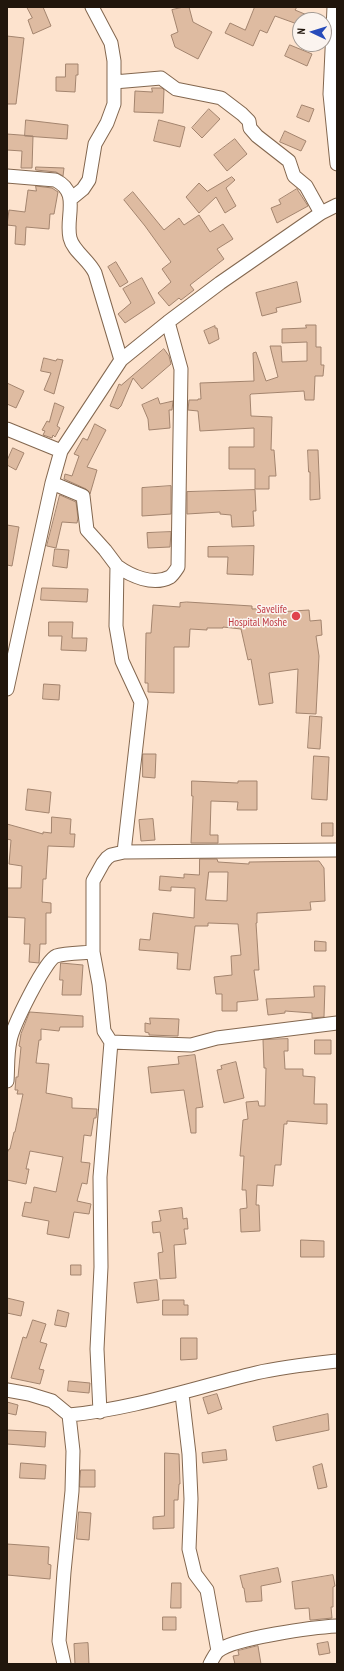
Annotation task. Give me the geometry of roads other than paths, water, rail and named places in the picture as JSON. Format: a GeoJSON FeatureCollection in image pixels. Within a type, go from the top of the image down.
{"type":"FeatureCollection","features":[{"type":"Feature","properties":{"kind":"street"},"geometry":{"type":"LineString","coordinates":[[72,198],[83,189],[89,180],[95,144],[107,123],[114,104],[114,61],[111,43],[92,7]]}},
{"type":"Feature","properties":{"kind":"street"},"geometry":{"type":"LineString","coordinates":[[334,7],[330,94],[337,164]]}},
{"type":"Feature","properties":{"kind":"street"},"geometry":{"type":"LineString","coordinates":[[114,82],[161,78],[176,89],[220,98],[249,121],[250,128],[257,136],[289,161],[294,176],[306,186],[321,213]]}},
{"type":"Feature","properties":{"kind":"street"},"geometry":{"type":"LineString","coordinates":[[7,176],[55,180],[62,183],[72,198],[69,222],[70,238],[74,247],[92,267],[95,273],[121,360]]}},
{"type":"Feature","properties":{"kind":"street"},"geometry":{"type":"LineString","coordinates":[[7,689],[52,483],[61,452],[121,360],[220,283],[321,213],[337,205]]}},
{"type":"Feature","properties":{"kind":"street"},"geometry":{"type":"LineString","coordinates":[[52,483],[84,496],[87,530],[118,566],[127,573],[139,578],[158,580],[170,576],[178,567],[181,369],[168,322]]}},
{"type":"Feature","properties":{"kind":"street"},"geometry":{"type":"LineString","coordinates":[[7,428],[61,452]]}},
{"type":"Feature","properties":{"kind":"street"},"geometry":{"type":"LineString","coordinates":[[118,566],[116,626],[122,661],[141,702],[124,852]]}},
{"type":"Feature","properties":{"kind":"street"},"geometry":{"type":"LineString","coordinates":[[100,1412],[97,1349],[102,1267],[100,1177],[111,1042],[104,1031],[99,984],[93,952],[93,881],[107,858],[124,852],[337,850]]}},
{"type":"Feature","properties":{"kind":"street"},"geometry":{"type":"LineString","coordinates":[[7,1081],[10,1040],[30,995],[51,960],[56,956],[93,952]]}},
{"type":"Feature","properties":{"kind":"street"},"geometry":{"type":"LineString","coordinates":[[111,1042],[192,1045],[217,1038],[337,1023]]}},
{"type":"Feature","properties":{"kind":"street"},"geometry":{"type":"LineString","coordinates":[[69,1415],[100,1412],[182,1394],[267,1371],[337,1361]]}},
{"type":"Feature","properties":{"kind":"street"},"geometry":{"type":"LineString","coordinates":[[7,1390],[29,1394],[52,1401],[69,1415],[73,1451],[72,1491],[59,1641],[64,1664]]}},
{"type":"Feature","properties":{"kind":"street"},"geometry":{"type":"LineString","coordinates":[[182,1394],[190,1462],[191,1500],[189,1549],[194,1574],[207,1590],[218,1651]]}},
{"type":"Feature","properties":{"kind":"street"},"geometry":{"type":"LineString","coordinates":[[210,1664],[218,1651],[240,1641],[317,1627],[337,1626]]}},
{"type":"Feature","properties":{"kind":"place","name":"Savelife Hospital Moshe"},"geometry":{"type":"Point","coordinates":[296,616]}}]}
